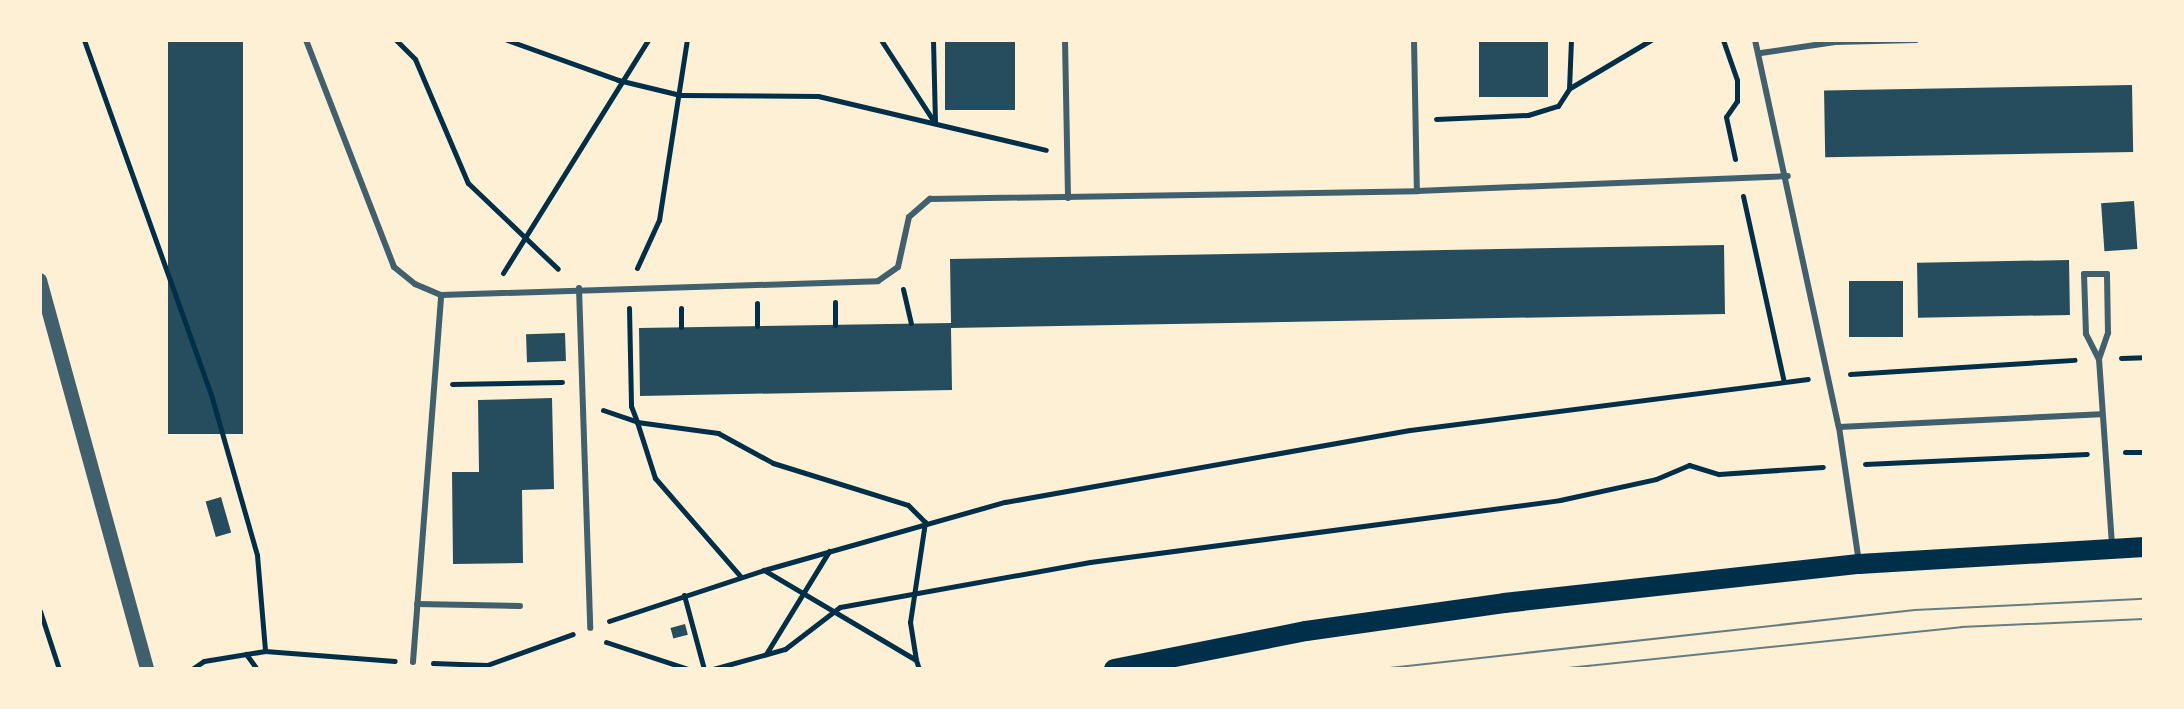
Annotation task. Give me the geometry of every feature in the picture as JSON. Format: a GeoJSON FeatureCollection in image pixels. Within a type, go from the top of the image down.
{"type":"FeatureCollection","features":[{"type":"Feature","properties":{"kind":"main road"},"geometry":{"type":"LineString","coordinates":[[1114,669],[1306,631],[1504,603],[1859,564],[2144,547]]}},
{"type":"Feature","properties":{"kind":"street"},"geometry":{"type":"LineString","coordinates":[[40,280],[147,669]]}},
{"type":"Feature","properties":{"kind":"lane"},"geometry":{"type":"LineString","coordinates":[[306,40],[394,267],[415,284],[441,295],[629,286],[878,281],[898,267],[909,217],[930,199],[1417,191],[1788,176]]}},
{"type":"Feature","properties":{"kind":"lane"},"geometry":{"type":"LineString","coordinates":[[1065,40],[1068,198]]}},
{"type":"Feature","properties":{"kind":"lane"},"geometry":{"type":"LineString","coordinates":[[1414,40],[1417,191]]}},
{"type":"Feature","properties":{"kind":"lane"},"geometry":{"type":"LineString","coordinates":[[1755,40],[1761,53],[1788,176],[1839,427],[1859,564]]}},
{"type":"Feature","properties":{"kind":"lane"},"geometry":{"type":"LineString","coordinates":[[1761,53],[1835,42],[1916,40]]}},
{"type":"Feature","properties":{"kind":"lane"},"geometry":{"type":"LineString","coordinates":[[2099,359],[2086,334],[2084,274],[2107,274],[2108,333],[2099,359],[2113,549]]}},
{"type":"Feature","properties":{"kind":"lane"},"geometry":{"type":"LineString","coordinates":[[579,288],[590,628]]}},
{"type":"Feature","properties":{"kind":"lane"},"geometry":{"type":"LineString","coordinates":[[413,662],[441,295]]}},
{"type":"Feature","properties":{"kind":"lane"},"geometry":{"type":"LineString","coordinates":[[1839,427],[2101,414]]}},
{"type":"Feature","properties":{"kind":"lane"},"geometry":{"type":"LineString","coordinates":[[417,604],[520,606]]}},
{"type":"Feature","properties":{"kind":"path"},"geometry":{"type":"LineString","coordinates":[[84,40],[212,398],[257,555],[265,651]]}},
{"type":"Feature","properties":{"kind":"path"},"geometry":{"type":"LineString","coordinates":[[396,40],[415,59],[468,183],[579,288]]}},
{"type":"Feature","properties":{"kind":"path"},"geometry":{"type":"LineString","coordinates":[[507,40],[618,80],[680,95],[818,96],[1067,155]]}},
{"type":"Feature","properties":{"kind":"path"},"geometry":{"type":"LineString","coordinates":[[490,294],[618,80],[648,40]]}},
{"type":"Feature","properties":{"kind":"path"},"geometry":{"type":"LineString","coordinates":[[687,40],[659,220],[629,286],[631,406],[655,478],[741,577]]}},
{"type":"Feature","properties":{"kind":"path"},"geometry":{"type":"LineString","coordinates":[[881,40],[935,124]]}},
{"type":"Feature","properties":{"kind":"path"},"geometry":{"type":"LineString","coordinates":[[933,40],[935,124]]}},
{"type":"Feature","properties":{"kind":"path"},"geometry":{"type":"LineString","coordinates":[[1569,89],[1571,40]]}},
{"type":"Feature","properties":{"kind":"path"},"geometry":{"type":"LineString","coordinates":[[1415,120],[1528,115],[1558,106],[1569,89],[1651,40]]}},
{"type":"Feature","properties":{"kind":"path"},"geometry":{"type":"LineString","coordinates":[[1723,40],[1737,80],[1737,101],[1726,117],[1784,382]]}},
{"type":"Feature","properties":{"kind":"path"},"geometry":{"type":"LineString","coordinates":[[898,267],[911,323]]}},
{"type":"Feature","properties":{"kind":"path"},"geometry":{"type":"LineString","coordinates":[[192,669],[204,661],[265,651],[487,665],[684,595],[925,522],[1005,502],[1395,432],[1828,376],[2144,357]]}},
{"type":"Feature","properties":{"kind":"path"},"geometry":{"type":"LineString","coordinates":[[435,385],[582,381]]}},
{"type":"Feature","properties":{"kind":"path"},"geometry":{"type":"LineString","coordinates":[[583,403],[637,422],[718,433],[773,463],[908,505],[925,522]]}},
{"type":"Feature","properties":{"kind":"path"},"geometry":{"type":"LineString","coordinates":[[713,669],[785,649],[840,607],[913,597],[1090,562],[1560,500],[1656,479],[1689,465],[1719,474],[1844,465],[2144,452]]}},
{"type":"Feature","properties":{"kind":"path"},"geometry":{"type":"LineString","coordinates":[[919,669],[910,622],[925,522]]}},
{"type":"Feature","properties":{"kind":"path"},"geometry":{"type":"LineString","coordinates":[[765,655],[829,551]]}},
{"type":"Feature","properties":{"kind":"path"},"geometry":{"type":"LineString","coordinates":[[764,570],[916,660]]}},
{"type":"Feature","properties":{"kind":"path"},"geometry":{"type":"LineString","coordinates":[[684,595],[704,669]]}},
{"type":"Feature","properties":{"kind":"path"},"geometry":{"type":"LineString","coordinates":[[40,611],[59,669]]}},
{"type":"Feature","properties":{"kind":"path"},"geometry":{"type":"LineString","coordinates":[[590,628],[597,639],[688,669]]}},
{"type":"Feature","properties":{"kind":"path"},"geometry":{"type":"LineString","coordinates":[[246,653],[257,669]]}},
{"type":"Feature","properties":{"kind":"path"},"geometry":{"type":"LineString","coordinates":[[377,669],[383,660]]}},
{"type":"Feature","properties":{"kind":"building"},"geometry":{"type":"Polygon","coordinates":[[[168,40],[243,40],[243,434],[168,434],[168,40]]]}},
{"type":"Feature","properties":{"kind":"building"},"geometry":{"type":"Polygon","coordinates":[[[945,40],[1015,40],[1015,110],[945,110],[945,40]]]}},
{"type":"Feature","properties":{"kind":"building"},"geometry":{"type":"Polygon","coordinates":[[[1479,40],[1548,40],[1548,97],[1479,97],[1479,40]]]}},
{"type":"Feature","properties":{"kind":"building"},"geometry":{"type":"Polygon","coordinates":[[[2132,85],[2133,152],[1825,157],[1824,90],[2132,85]]]}},
{"type":"Feature","properties":{"kind":"building"},"geometry":{"type":"Polygon","coordinates":[[[2134,201],[2137,249],[2104,251],[2101,203],[2134,201]]]}},
{"type":"Feature","properties":{"kind":"building"},"geometry":{"type":"Polygon","coordinates":[[[1724,245],[1725,314],[951,328],[952,390],[640,396],[639,328],[951,323],[950,259],[1724,245]]]}},
{"type":"Feature","properties":{"kind":"building"},"geometry":{"type":"Polygon","coordinates":[[[2069,260],[2070,315],[1918,318],[1917,263],[2069,260]]]}},
{"type":"Feature","properties":{"kind":"building"},"geometry":{"type":"Polygon","coordinates":[[[1849,281],[1903,281],[1903,337],[1849,337],[1849,281]]]}},
{"type":"Feature","properties":{"kind":"building"},"geometry":{"type":"Polygon","coordinates":[[[565,333],[566,361],[527,362],[526,334],[565,333]]]}},
{"type":"Feature","properties":{"kind":"building"},"geometry":{"type":"Polygon","coordinates":[[[552,398],[554,489],[522,490],[523,563],[453,564],[452,472],[479,472],[478,400],[552,398]]]}},
{"type":"Feature","properties":{"kind":"building"},"geometry":{"type":"Polygon","coordinates":[[[221,497],[231,533],[216,537],[206,501],[221,497]]]}},
{"type":"Feature","properties":{"kind":"building"},"geometry":{"type":"Polygon","coordinates":[[[685,624],[688,635],[673,639],[671,628],[685,624]]]}},
{"type":"Feature","properties":{"kind":"tram line"},"geometry":{"type":"LineString","coordinates":[[1380,669],[1915,610],[2144,599]]}},
{"type":"Feature","properties":{"kind":"tram line"},"geometry":{"type":"LineString","coordinates":[[1558,669],[1961,627],[2144,619]]}}]}
